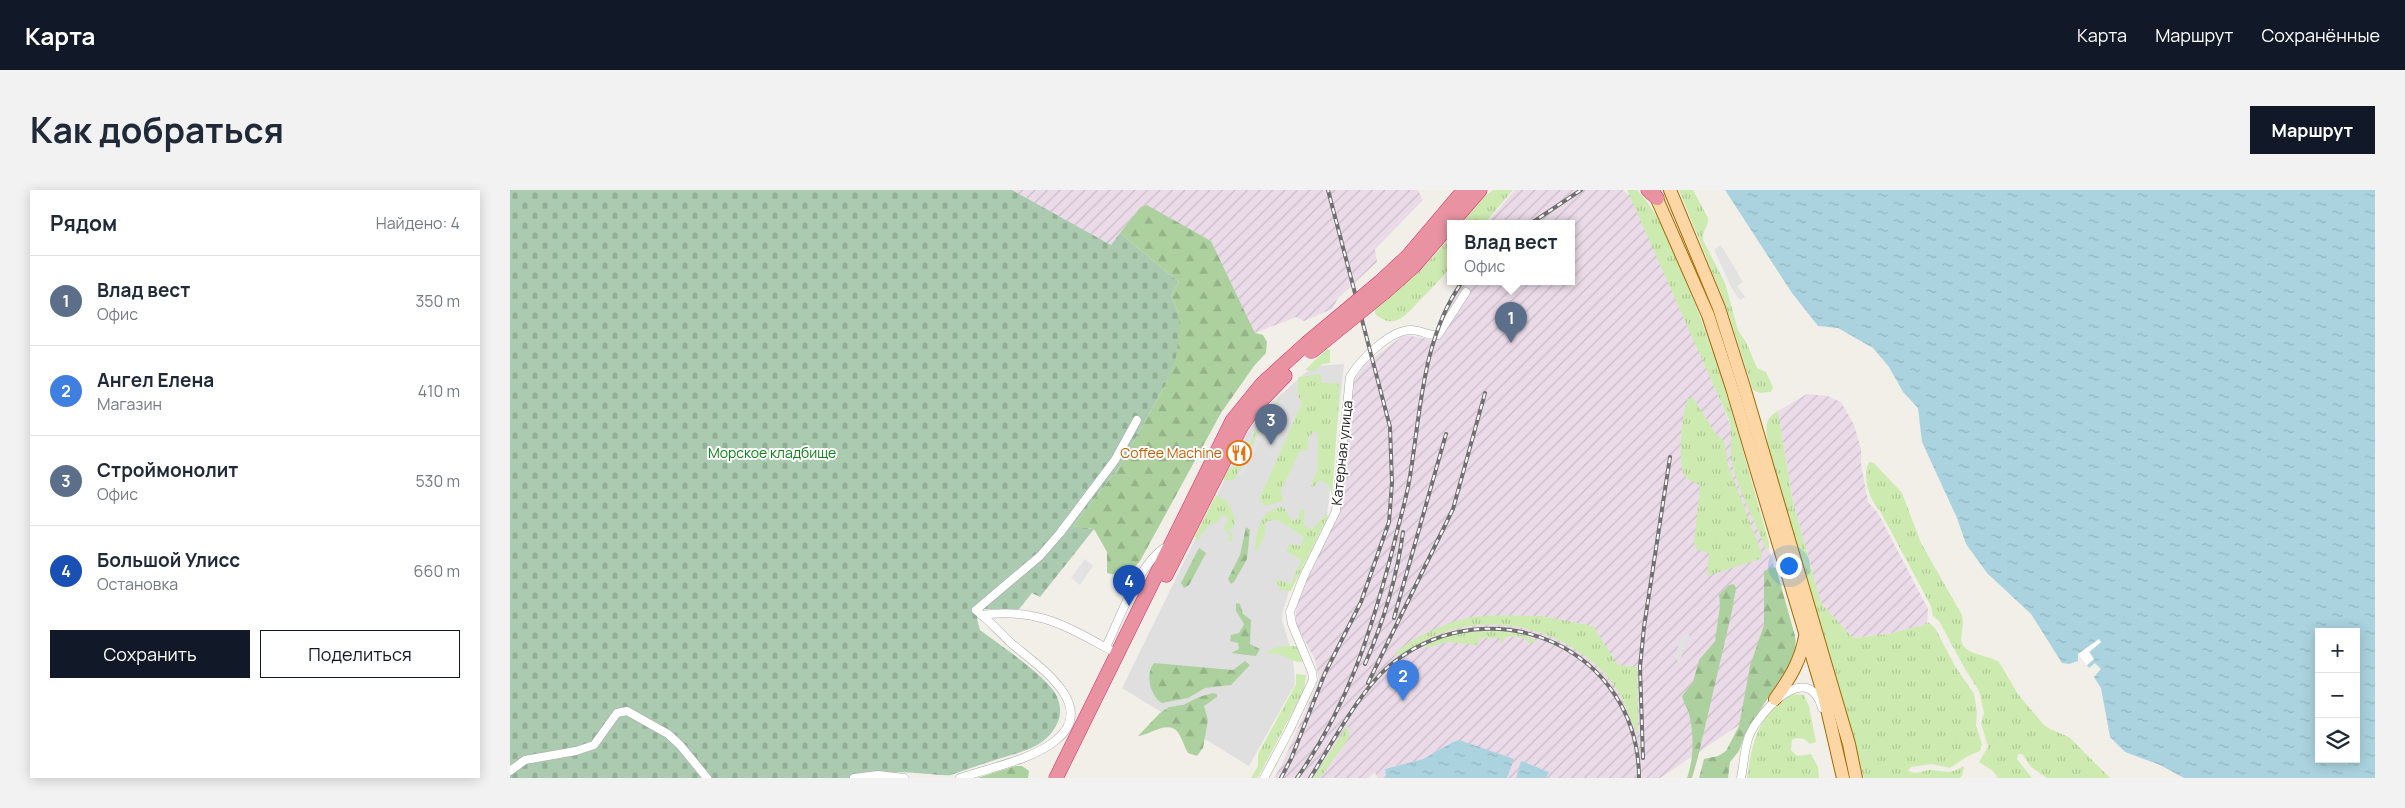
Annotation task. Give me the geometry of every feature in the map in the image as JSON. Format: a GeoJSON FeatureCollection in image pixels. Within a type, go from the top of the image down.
{"type":"FeatureCollection","features":[{"type":"Feature","properties":{"kind":"highway"},"geometry":{"type":"LineString","coordinates":[[1452,220],[1476,191]]}},
{"type":"Feature","properties":{"kind":"highway"},"geometry":{"type":"LineString","coordinates":[[1056,778],[1112,650],[1171,544],[1232,421],[1262,384],[1383,287],[1414,266],[1447,226]]}},
{"type":"Feature","properties":{"kind":"highway"},"geometry":{"type":"LineString","coordinates":[[1067,778],[1241,427],[1255,407],[1309,348]]}},
{"type":"Feature","properties":{"kind":"main road"},"geometry":{"type":"LineString","coordinates":[[1670,190],[1719,308],[1744,387],[1849,744],[1856,778]]}},
{"type":"Feature","properties":{"kind":"main road"},"geometry":{"type":"LineString","coordinates":[[1652,193],[1700,298],[1717,342],[1753,452],[1806,632],[1843,778]]}},
{"type":"Feature","properties":{"kind":"main road"},"geometry":{"type":"LineString","coordinates":[[1775,699],[1795,672],[1802,655],[1806,632]]}},
{"type":"Feature","properties":{"kind":"street","name":"Катерная улица"},"geometry":{"type":"LineString","coordinates":[[1264,778],[1311,687],[1312,672],[1292,624],[1290,612],[1300,586],[1336,511],[1350,377],[1357,366],[1372,351],[1397,333],[1410,330],[1438,335],[1466,292]]}},
{"type":"Feature","properties":{"kind":"street"},"geometry":{"type":"LineString","coordinates":[[960,778],[1024,758],[1043,748],[1063,733],[1071,716],[1069,702],[1057,684],[976,610],[1040,556],[1060,533],[1075,511],[1099,484],[1115,460],[1137,420]]}},
{"type":"Feature","properties":{"kind":"street"},"geometry":{"type":"LineString","coordinates":[[981,615],[1014,613],[1050,619],[1112,650]]}},
{"type":"Feature","properties":{"kind":"street"},"geometry":{"type":"LineString","coordinates":[[1741,778],[1750,735],[1775,699],[1795,688],[1809,690],[1821,704],[1834,752],[1839,760]]}},
{"type":"Feature","properties":{"kind":"street"},"geometry":{"type":"LineString","coordinates":[[510,771],[525,760],[576,751],[594,745],[617,713],[622,711],[633,714],[673,738],[707,778]]}},
{"type":"Feature","properties":{"kind":"street"},"geometry":{"type":"LineString","coordinates":[[854,778],[878,775],[904,778]]}},
{"type":"Feature","properties":{"kind":"shaded area"},"geometry":{"type":"Polygon","coordinates":[[[1012,190],[1418,190],[1423,200],[1375,249],[1377,262],[1338,298],[1332,309],[1304,321],[1296,317],[1255,333],[1211,241],[1143,206],[1111,245],[1012,190]]]}},
{"type":"Feature","properties":{"kind":"shaded area"},"geometry":{"type":"Polygon","coordinates":[[[1515,190],[1623,190],[1632,198],[1699,349],[1737,441],[1796,640],[1783,679],[1757,713],[1660,778],[1546,778],[1549,772],[1522,761],[1516,778],[1507,778],[1513,759],[1453,742],[1423,759],[1385,769],[1386,778],[1377,778],[1375,772],[1369,778],[1274,778],[1319,680],[1315,659],[1296,625],[1296,608],[1315,557],[1338,516],[1353,382],[1364,365],[1404,335],[1435,340],[1460,285],[1575,285],[1575,220],[1489,220],[1515,190]]]}},
{"type":"Feature","properties":{"kind":"shaded area"},"geometry":{"type":"Polygon","coordinates":[[[1721,245],[1743,282],[1737,286],[1745,297],[1740,300],[1731,287],[1714,249],[1721,245]]]}},
{"type":"Feature","properties":{"kind":"shaded area"},"geometry":{"type":"Polygon","coordinates":[[[1344,364],[1327,515],[1290,588],[1283,610],[1282,620],[1293,657],[1295,684],[1249,766],[1122,688],[1249,430],[1262,411],[1313,366],[1344,364]]]}},
{"type":"Feature","properties":{"kind":"shaded area"},"geometry":{"type":"Polygon","coordinates":[[[1807,394],[1828,396],[1841,402],[1854,425],[1861,449],[1861,464],[1868,502],[1878,513],[1928,609],[1927,624],[1888,634],[1853,638],[1821,603],[1793,502],[1778,411],[1807,394]]]}},
{"type":"Feature","properties":{"kind":"shaded area"},"geometry":{"type":"Polygon","coordinates":[[[1262,427],[1266,429],[1242,477],[1238,475],[1262,427]]]}},
{"type":"Feature","properties":{"kind":"shaded area"},"geometry":{"type":"Polygon","coordinates":[[[1085,559],[1093,566],[1080,585],[1071,578],[1085,559]]]}},
{"type":"Feature","properties":{"kind":"shaded area"},"geometry":{"type":"Polygon","coordinates":[[[1690,635],[1679,662],[1675,658],[1681,637],[1690,635]]]}},
{"type":"Feature","properties":{"kind":"green space","name":"Морское кладбище"},"geometry":{"type":"Polygon","coordinates":[[[510,190],[1012,190],[1111,245],[1120,233],[1179,282],[1171,295],[1179,315],[1176,357],[1168,380],[1120,466],[1073,526],[1094,529],[1040,597],[1032,593],[1019,609],[983,609],[977,619],[980,630],[1029,666],[1055,693],[1060,715],[1055,728],[1049,736],[1026,750],[951,775],[904,772],[886,775],[881,778],[510,778],[510,190]]]}},
{"type":"Feature","properties":{"kind":"green space"},"geometry":{"type":"Polygon","coordinates":[[[1493,190],[1513,190],[1487,220],[1464,220],[1483,198],[1493,190]]]}},
{"type":"Feature","properties":{"kind":"green space"},"geometry":{"type":"Polygon","coordinates":[[[1627,190],[1637,190],[1657,217],[1695,302],[1730,405],[1769,543],[1769,549],[1765,548],[1742,495],[1735,473],[1731,457],[1729,420],[1627,190]]]}},
{"type":"Feature","properties":{"kind":"green space"},"geometry":{"type":"Polygon","coordinates":[[[1679,190],[1693,190],[1708,218],[1703,240],[1725,283],[1738,330],[1747,344],[1757,368],[1766,372],[1773,387],[1771,392],[1760,393],[1753,390],[1726,306],[1679,190]]]}},
{"type":"Feature","properties":{"kind":"green space"},"geometry":{"type":"Polygon","coordinates":[[[1147,205],[1211,241],[1255,333],[1263,335],[1267,342],[1266,353],[1254,366],[1221,413],[1140,561],[1125,573],[1112,574],[1107,573],[1107,552],[1094,529],[1073,526],[1120,466],[1168,380],[1179,315],[1171,295],[1179,282],[1120,233],[1141,207],[1147,205]]]}},
{"type":"Feature","properties":{"kind":"green space"},"geometry":{"type":"Polygon","coordinates":[[[1447,241],[1447,271],[1437,283],[1406,314],[1395,321],[1382,319],[1375,314],[1375,309],[1401,285],[1419,272],[1447,241]]]}},
{"type":"Feature","properties":{"kind":"green space"},"geometry":{"type":"Polygon","coordinates":[[[1327,349],[1330,350],[1330,363],[1322,364],[1315,371],[1305,370],[1327,349]]]}},
{"type":"Feature","properties":{"kind":"green space"},"geometry":{"type":"Polygon","coordinates":[[[1320,374],[1322,383],[1337,383],[1340,387],[1332,495],[1329,485],[1319,480],[1314,487],[1311,487],[1317,470],[1318,434],[1314,431],[1308,438],[1308,450],[1300,451],[1281,490],[1283,501],[1266,506],[1259,500],[1302,403],[1298,396],[1298,377],[1320,374]]]}},
{"type":"Feature","properties":{"kind":"green space"},"geometry":{"type":"Polygon","coordinates":[[[1284,394],[1262,426],[1235,479],[1225,481],[1224,477],[1229,468],[1238,466],[1262,419],[1284,394]]]}},
{"type":"Feature","properties":{"kind":"green space"},"geometry":{"type":"Polygon","coordinates":[[[1689,397],[1694,399],[1716,434],[1724,441],[1728,465],[1762,554],[1760,559],[1707,576],[1709,553],[1698,550],[1694,544],[1700,486],[1685,477],[1681,459],[1682,424],[1689,397]]]}},
{"type":"Feature","properties":{"kind":"green space"},"geometry":{"type":"Polygon","coordinates":[[[1778,411],[1793,502],[1821,603],[1853,638],[1888,634],[1927,624],[1928,622],[1935,628],[1955,666],[1974,694],[1977,712],[1976,725],[1982,744],[1980,751],[1968,756],[1950,768],[1932,764],[1911,767],[1908,770],[1914,773],[1928,770],[1948,772],[1955,771],[1963,766],[1961,778],[1864,778],[1768,444],[1766,429],[1768,421],[1778,411]]]}},
{"type":"Feature","properties":{"kind":"green space"},"geometry":{"type":"Polygon","coordinates":[[[1869,462],[1874,463],[1902,493],[1921,543],[1962,615],[1962,644],[1976,654],[1999,662],[2018,694],[2043,724],[2069,737],[2110,778],[2047,778],[2031,767],[2022,754],[2018,754],[2017,759],[2032,778],[1998,778],[1993,771],[1979,762],[1988,747],[1981,723],[1984,713],[1979,691],[1939,621],[1933,616],[1931,606],[1873,501],[1866,475],[1869,462]]]}},
{"type":"Feature","properties":{"kind":"green space"},"geometry":{"type":"Polygon","coordinates":[[[1219,496],[1229,505],[1233,513],[1234,526],[1228,531],[1233,534],[1232,542],[1228,541],[1231,536],[1224,529],[1228,518],[1222,515],[1218,521],[1207,527],[1197,541],[1195,536],[1215,497],[1219,496]]]}},
{"type":"Feature","properties":{"kind":"green space"},"geometry":{"type":"Polygon","coordinates":[[[1281,507],[1285,509],[1292,521],[1298,519],[1300,510],[1304,509],[1304,526],[1312,529],[1326,514],[1328,516],[1291,591],[1281,590],[1275,579],[1291,584],[1301,560],[1286,551],[1290,544],[1301,546],[1304,537],[1278,520],[1267,521],[1265,533],[1255,552],[1256,538],[1263,518],[1273,509],[1281,507]]]}},
{"type":"Feature","properties":{"kind":"green space"},"geometry":{"type":"Polygon","coordinates":[[[1246,527],[1250,530],[1247,559],[1231,584],[1228,579],[1240,555],[1246,527]]]}},
{"type":"Feature","properties":{"kind":"green space"},"geometry":{"type":"Polygon","coordinates":[[[1199,548],[1206,553],[1189,585],[1184,588],[1181,583],[1199,548]]]}},
{"type":"Feature","properties":{"kind":"green space"},"geometry":{"type":"Polygon","coordinates":[[[1773,567],[1776,568],[1795,636],[1796,654],[1745,734],[1739,751],[1730,762],[1728,778],[1699,778],[1704,759],[1718,756],[1726,751],[1739,726],[1750,666],[1764,625],[1764,571],[1773,567]]]}},
{"type":"Feature","properties":{"kind":"green space"},"geometry":{"type":"Polygon","coordinates":[[[1734,584],[1736,588],[1732,611],[1698,757],[1692,778],[1687,778],[1691,763],[1692,738],[1691,722],[1682,696],[1693,682],[1699,660],[1715,641],[1720,606],[1719,595],[1729,585],[1734,584]]]}},
{"type":"Feature","properties":{"kind":"green space"},"geometry":{"type":"Polygon","coordinates":[[[1236,603],[1240,604],[1243,614],[1251,620],[1250,644],[1260,649],[1256,656],[1231,653],[1239,649],[1238,643],[1230,641],[1231,635],[1239,633],[1244,624],[1236,611],[1236,603]]]}},
{"type":"Feature","properties":{"kind":"green space"},"geometry":{"type":"Polygon","coordinates":[[[1486,616],[1541,616],[1593,626],[1618,665],[1637,667],[1638,734],[1619,693],[1606,675],[1590,660],[1571,647],[1551,637],[1530,630],[1485,625],[1463,627],[1434,636],[1404,653],[1394,656],[1406,644],[1416,638],[1439,627],[1468,618],[1486,616]]]}},
{"type":"Feature","properties":{"kind":"green space"},"geometry":{"type":"Polygon","coordinates":[[[1501,631],[1524,635],[1538,641],[1529,643],[1524,638],[1508,636],[1500,644],[1500,638],[1479,638],[1479,644],[1476,645],[1449,642],[1422,649],[1431,643],[1450,636],[1470,632],[1501,631]]]}},
{"type":"Feature","properties":{"kind":"green space"},"geometry":{"type":"Polygon","coordinates":[[[1295,646],[1298,648],[1303,662],[1267,652],[1277,647],[1295,646]]]}},
{"type":"Feature","properties":{"kind":"green space"},"geometry":{"type":"Polygon","coordinates":[[[1245,661],[1250,665],[1231,685],[1205,688],[1188,698],[1162,703],[1154,695],[1150,684],[1150,673],[1154,663],[1233,670],[1245,661]]]}},
{"type":"Feature","properties":{"kind":"green space"},"geometry":{"type":"Polygon","coordinates":[[[1296,674],[1306,675],[1304,690],[1262,770],[1257,778],[1251,778],[1258,766],[1258,754],[1296,684],[1296,674]]]}},
{"type":"Feature","properties":{"kind":"green space"},"geometry":{"type":"Polygon","coordinates":[[[1213,693],[1217,694],[1217,697],[1204,706],[1208,720],[1203,748],[1197,756],[1188,753],[1175,729],[1159,729],[1138,736],[1160,713],[1169,707],[1183,705],[1213,693]]]}},
{"type":"Feature","properties":{"kind":"green space"},"geometry":{"type":"Polygon","coordinates":[[[1795,694],[1804,695],[1809,706],[1816,742],[1810,744],[1806,740],[1797,738],[1792,740],[1791,750],[1797,756],[1811,754],[1818,767],[1819,778],[1747,778],[1751,753],[1759,728],[1765,717],[1783,699],[1795,694]]]}},
{"type":"Feature","properties":{"kind":"green space"},"geometry":{"type":"Polygon","coordinates":[[[1349,727],[1349,738],[1320,778],[1313,778],[1346,728],[1349,727]]]}},
{"type":"Feature","properties":{"kind":"green space"},"geometry":{"type":"Polygon","coordinates":[[[1016,766],[1022,766],[1029,771],[1028,778],[977,778],[1016,766]]]}},
{"type":"Feature","properties":{"kind":"water"},"geometry":{"type":"Polygon","coordinates":[[[1725,190],[2375,190],[2375,778],[2184,778],[2160,765],[2125,752],[2110,737],[2101,688],[2094,677],[2101,669],[2095,663],[2089,668],[2087,665],[2094,659],[2089,652],[2101,642],[2078,654],[2078,661],[2069,664],[2062,663],[2031,614],[1987,573],[1966,544],[1957,518],[1922,442],[1918,408],[1903,392],[1889,367],[1873,348],[1838,328],[1818,326],[1792,293],[1725,190]]]}},
{"type":"Feature","properties":{"kind":"water"},"geometry":{"type":"Polygon","coordinates":[[[1459,740],[1514,759],[1507,778],[1386,778],[1385,769],[1423,759],[1459,740]]]}},
{"type":"Feature","properties":{"kind":"water"},"geometry":{"type":"Polygon","coordinates":[[[1521,761],[1549,772],[1546,778],[1516,778],[1521,761]]]}},
{"type":"Feature","properties":{"kind":"pier"},"geometry":{"type":"Polygon","coordinates":[[[2099,639],[2101,642],[2089,652],[2094,659],[2087,665],[2078,654],[2099,639]]]}},
{"type":"Feature","properties":{"kind":"railway"},"geometry":{"type":"LineString","coordinates":[[1281,778],[1291,759],[1325,673],[1361,602],[1389,522],[1392,483],[1390,427],[1328,190]]}},
{"type":"Feature","properties":{"kind":"railway"},"geometry":{"type":"LineString","coordinates":[[1536,220],[1581,190]]}},
{"type":"Feature","properties":{"kind":"railway"},"geometry":{"type":"LineString","coordinates":[[1297,778],[1315,751],[1344,696],[1356,668],[1376,609],[1407,490],[1430,353],[1448,305],[1460,285]]}},
{"type":"Feature","properties":{"kind":"railway"},"geometry":{"type":"LineString","coordinates":[[1368,683],[1453,509],[1485,393]]}},
{"type":"Feature","properties":{"kind":"railway"},"geometry":{"type":"LineString","coordinates":[[1394,618],[1446,434]]}},
{"type":"Feature","properties":{"kind":"railway"},"geometry":{"type":"LineString","coordinates":[[1643,758],[1640,667],[1644,627],[1670,457]]}},
{"type":"Feature","properties":{"kind":"railway"},"geometry":{"type":"LineString","coordinates":[[1365,664],[1378,632],[1388,599],[1397,566],[1403,532]]}},
{"type":"Feature","properties":{"kind":"railway"},"geometry":{"type":"LineString","coordinates":[[1310,778],[1348,716],[1370,685],[1382,672],[1394,662],[1433,640],[1474,630],[1515,631],[1554,643],[1588,664],[1615,695],[1633,733],[1639,778]]}},
{"type":"Feature","properties":{"kind":"place","name":"Влад вест"},"geometry":{"type":"Point","coordinates":[1511,343]}},
{"type":"Feature","properties":{"kind":"place","name":"Строймонолит"},"geometry":{"type":"Point","coordinates":[1271,445]}},
{"type":"Feature","properties":{"kind":"place","name":"Coffee Machine"},"geometry":{"type":"Point","coordinates":[1239,453]}},
{"type":"Feature","properties":{"kind":"place","name":"Большой Улисс"},"geometry":{"type":"Point","coordinates":[1129,606]}},
{"type":"Feature","properties":{"kind":"place","name":"Ангел Елена"},"geometry":{"type":"Point","coordinates":[1403,701]}}]}
